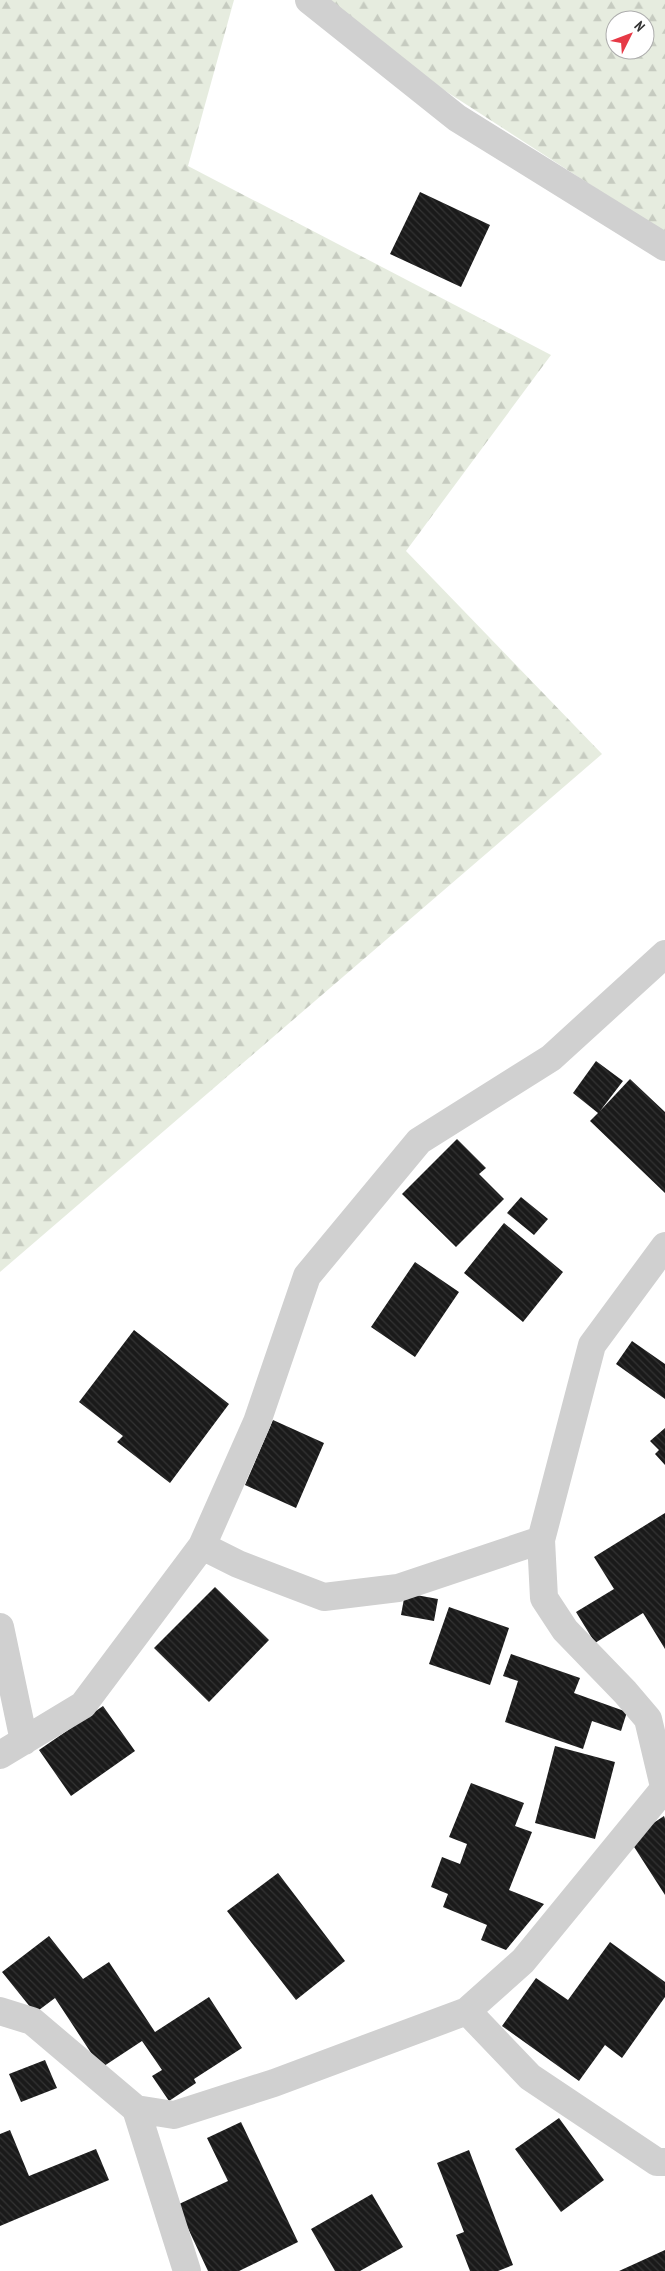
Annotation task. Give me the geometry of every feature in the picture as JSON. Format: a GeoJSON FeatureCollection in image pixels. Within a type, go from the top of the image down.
{"type":"FeatureCollection","features":[{"type":"Feature","properties":{"kind":"street"},"geometry":{"type":"LineString","coordinates":[[309,0],[457,118],[665,248]]}},
{"type":"Feature","properties":{"kind":"street"},"geometry":{"type":"LineString","coordinates":[[0,1755],[83,1705],[202,1546],[257,1422],[307,1276],[420,1141],[551,1058],[665,954]]}},
{"type":"Feature","properties":{"kind":"street"},"geometry":{"type":"LineString","coordinates":[[0,2011],[32,2021],[136,2109],[174,2115],[274,2083],[467,2011],[523,1961],[664,1791],[648,1720],[625,1692],[565,1630],[544,1598],[541,1540],[592,1345],[665,1246]]}},
{"type":"Feature","properties":{"kind":"street"},"geometry":{"type":"LineString","coordinates":[[202,1546],[238,1564],[324,1597],[398,1588],[541,1540]]}},
{"type":"Feature","properties":{"kind":"street"},"geometry":{"type":"LineString","coordinates":[[0,1627],[24,1741]]}},
{"type":"Feature","properties":{"kind":"street"},"geometry":{"type":"LineString","coordinates":[[467,2011],[530,2077],[662,2166]]}},
{"type":"Feature","properties":{"kind":"street"},"geometry":{"type":"LineString","coordinates":[[136,2109],[187,2271]]}},
{"type":"Feature","properties":{"kind":"green space"},"geometry":{"type":"Polygon","coordinates":[[[0,0],[234,0],[188,166],[551,355],[406,551],[602,754],[0,1272],[0,0]]]}},
{"type":"Feature","properties":{"kind":"green space"},"geometry":{"type":"Polygon","coordinates":[[[326,0],[665,0],[665,233],[317,8],[326,0]]]}},
{"type":"Feature","properties":{"kind":"building"},"geometry":{"type":"Polygon","coordinates":[[[420,192],[490,225],[461,287],[390,254],[420,192]]]}},
{"type":"Feature","properties":{"kind":"building"},"geometry":{"type":"Polygon","coordinates":[[[596,1061],[623,1081],[600,1111],[630,1079],[665,1112],[665,1193],[590,1121],[598,1113],[573,1093],[596,1061]]]}},
{"type":"Feature","properties":{"kind":"building"},"geometry":{"type":"Polygon","coordinates":[[[457,1139],[486,1168],[479,1174],[504,1199],[456,1247],[402,1194],[457,1139]]]}},
{"type":"Feature","properties":{"kind":"building"},"geometry":{"type":"Polygon","coordinates":[[[521,1197],[548,1219],[534,1235],[507,1213],[521,1197]]]}},
{"type":"Feature","properties":{"kind":"building"},"geometry":{"type":"Polygon","coordinates":[[[504,1223],[563,1272],[523,1322],[464,1273],[504,1223]]]}},
{"type":"Feature","properties":{"kind":"building"},"geometry":{"type":"Polygon","coordinates":[[[415,1262],[459,1292],[415,1357],[371,1327],[415,1262]]]}},
{"type":"Feature","properties":{"kind":"building"},"geometry":{"type":"Polygon","coordinates":[[[134,1330],[229,1404],[170,1483],[117,1442],[123,1436],[79,1402],[134,1330]]]}},
{"type":"Feature","properties":{"kind":"building"},"geometry":{"type":"Polygon","coordinates":[[[632,1341],[665,1364],[665,1399],[616,1364],[632,1341]]]}},
{"type":"Feature","properties":{"kind":"building"},"geometry":{"type":"Polygon","coordinates":[[[273,1420],[324,1443],[296,1508],[245,1485],[273,1420]]]}},
{"type":"Feature","properties":{"kind":"building"},"geometry":{"type":"Polygon","coordinates":[[[665,1428],[665,1465],[655,1454],[659,1450],[650,1441],[665,1428]]]}},
{"type":"Feature","properties":{"kind":"building"},"geometry":{"type":"Polygon","coordinates":[[[665,1513],[665,1649],[643,1613],[595,1643],[576,1612],[614,1589],[594,1557],[665,1513]]]}},
{"type":"Feature","properties":{"kind":"building"},"geometry":{"type":"Polygon","coordinates":[[[215,1587],[269,1640],[209,1702],[154,1648],[215,1587]]]}},
{"type":"Feature","properties":{"kind":"building"},"geometry":{"type":"Polygon","coordinates":[[[405,1593],[438,1599],[434,1621],[401,1615],[405,1593]]]}},
{"type":"Feature","properties":{"kind":"building"},"geometry":{"type":"Polygon","coordinates":[[[449,1607],[509,1628],[490,1685],[429,1664],[449,1607]]]}},
{"type":"Feature","properties":{"kind":"building"},"geometry":{"type":"Polygon","coordinates":[[[511,1654],[580,1678],[574,1693],[627,1712],[621,1731],[592,1721],[583,1749],[505,1722],[518,1681],[503,1676],[511,1654]]]}},
{"type":"Feature","properties":{"kind":"building"},"geometry":{"type":"Polygon","coordinates":[[[103,1706],[135,1751],[71,1796],[39,1750],[103,1706]]]}},
{"type":"Feature","properties":{"kind":"building"},"geometry":{"type":"Polygon","coordinates":[[[555,1746],[615,1762],[595,1839],[535,1823],[555,1746]]]}},
{"type":"Feature","properties":{"kind":"building"},"geometry":{"type":"Polygon","coordinates":[[[471,1783],[524,1803],[515,1826],[532,1832],[509,1890],[544,1904],[506,1950],[481,1940],[487,1925],[443,1907],[448,1894],[431,1887],[442,1857],[460,1864],[467,1844],[449,1837],[471,1783]]]}},
{"type":"Feature","properties":{"kind":"building"},"geometry":{"type":"Polygon","coordinates":[[[664,1816],[665,1819],[665,1895],[629,1839],[664,1816]]]}},
{"type":"Feature","properties":{"kind":"building"},"geometry":{"type":"Polygon","coordinates":[[[278,1873],[345,1961],[296,2000],[227,1911],[278,1873]]]}},
{"type":"Feature","properties":{"kind":"building"},"geometry":{"type":"Polygon","coordinates":[[[49,1936],[83,1979],[109,1962],[155,2032],[209,1997],[242,2048],[194,2079],[196,2083],[169,2101],[152,2076],[162,2070],[142,2041],[101,2068],[55,1998],[35,2013],[2,1972],[49,1936]]]}},
{"type":"Feature","properties":{"kind":"building"},"geometry":{"type":"Polygon","coordinates":[[[610,1942],[665,1982],[665,1997],[622,2058],[605,2045],[579,2081],[502,2026],[536,1978],[568,2000],[610,1942]]]}},
{"type":"Feature","properties":{"kind":"building"},"geometry":{"type":"Polygon","coordinates":[[[45,2060],[57,2088],[21,2102],[9,2074],[45,2060]]]}},
{"type":"Feature","properties":{"kind":"building"},"geometry":{"type":"Polygon","coordinates":[[[559,2118],[604,2180],[561,2212],[515,2149],[559,2118]]]}},
{"type":"Feature","properties":{"kind":"building"},"geometry":{"type":"Polygon","coordinates":[[[241,2122],[298,2242],[239,2271],[208,2271],[177,2205],[228,2181],[207,2138],[241,2122]]]}},
{"type":"Feature","properties":{"kind":"building"},"geometry":{"type":"Polygon","coordinates":[[[10,2130],[29,2176],[96,2149],[109,2180],[0,2226],[0,2134],[10,2130]]]}},
{"type":"Feature","properties":{"kind":"building"},"geometry":{"type":"Polygon","coordinates":[[[469,2150],[513,2265],[498,2271],[470,2271],[456,2235],[464,2232],[437,2163],[469,2150]]]}},
{"type":"Feature","properties":{"kind":"building"},"geometry":{"type":"Polygon","coordinates":[[[372,2194],[403,2247],[360,2271],[335,2271],[311,2229],[372,2194]]]}},
{"type":"Feature","properties":{"kind":"building"},"geometry":{"type":"Polygon","coordinates":[[[665,2250],[665,2271],[619,2271],[665,2250]]]}}]}
